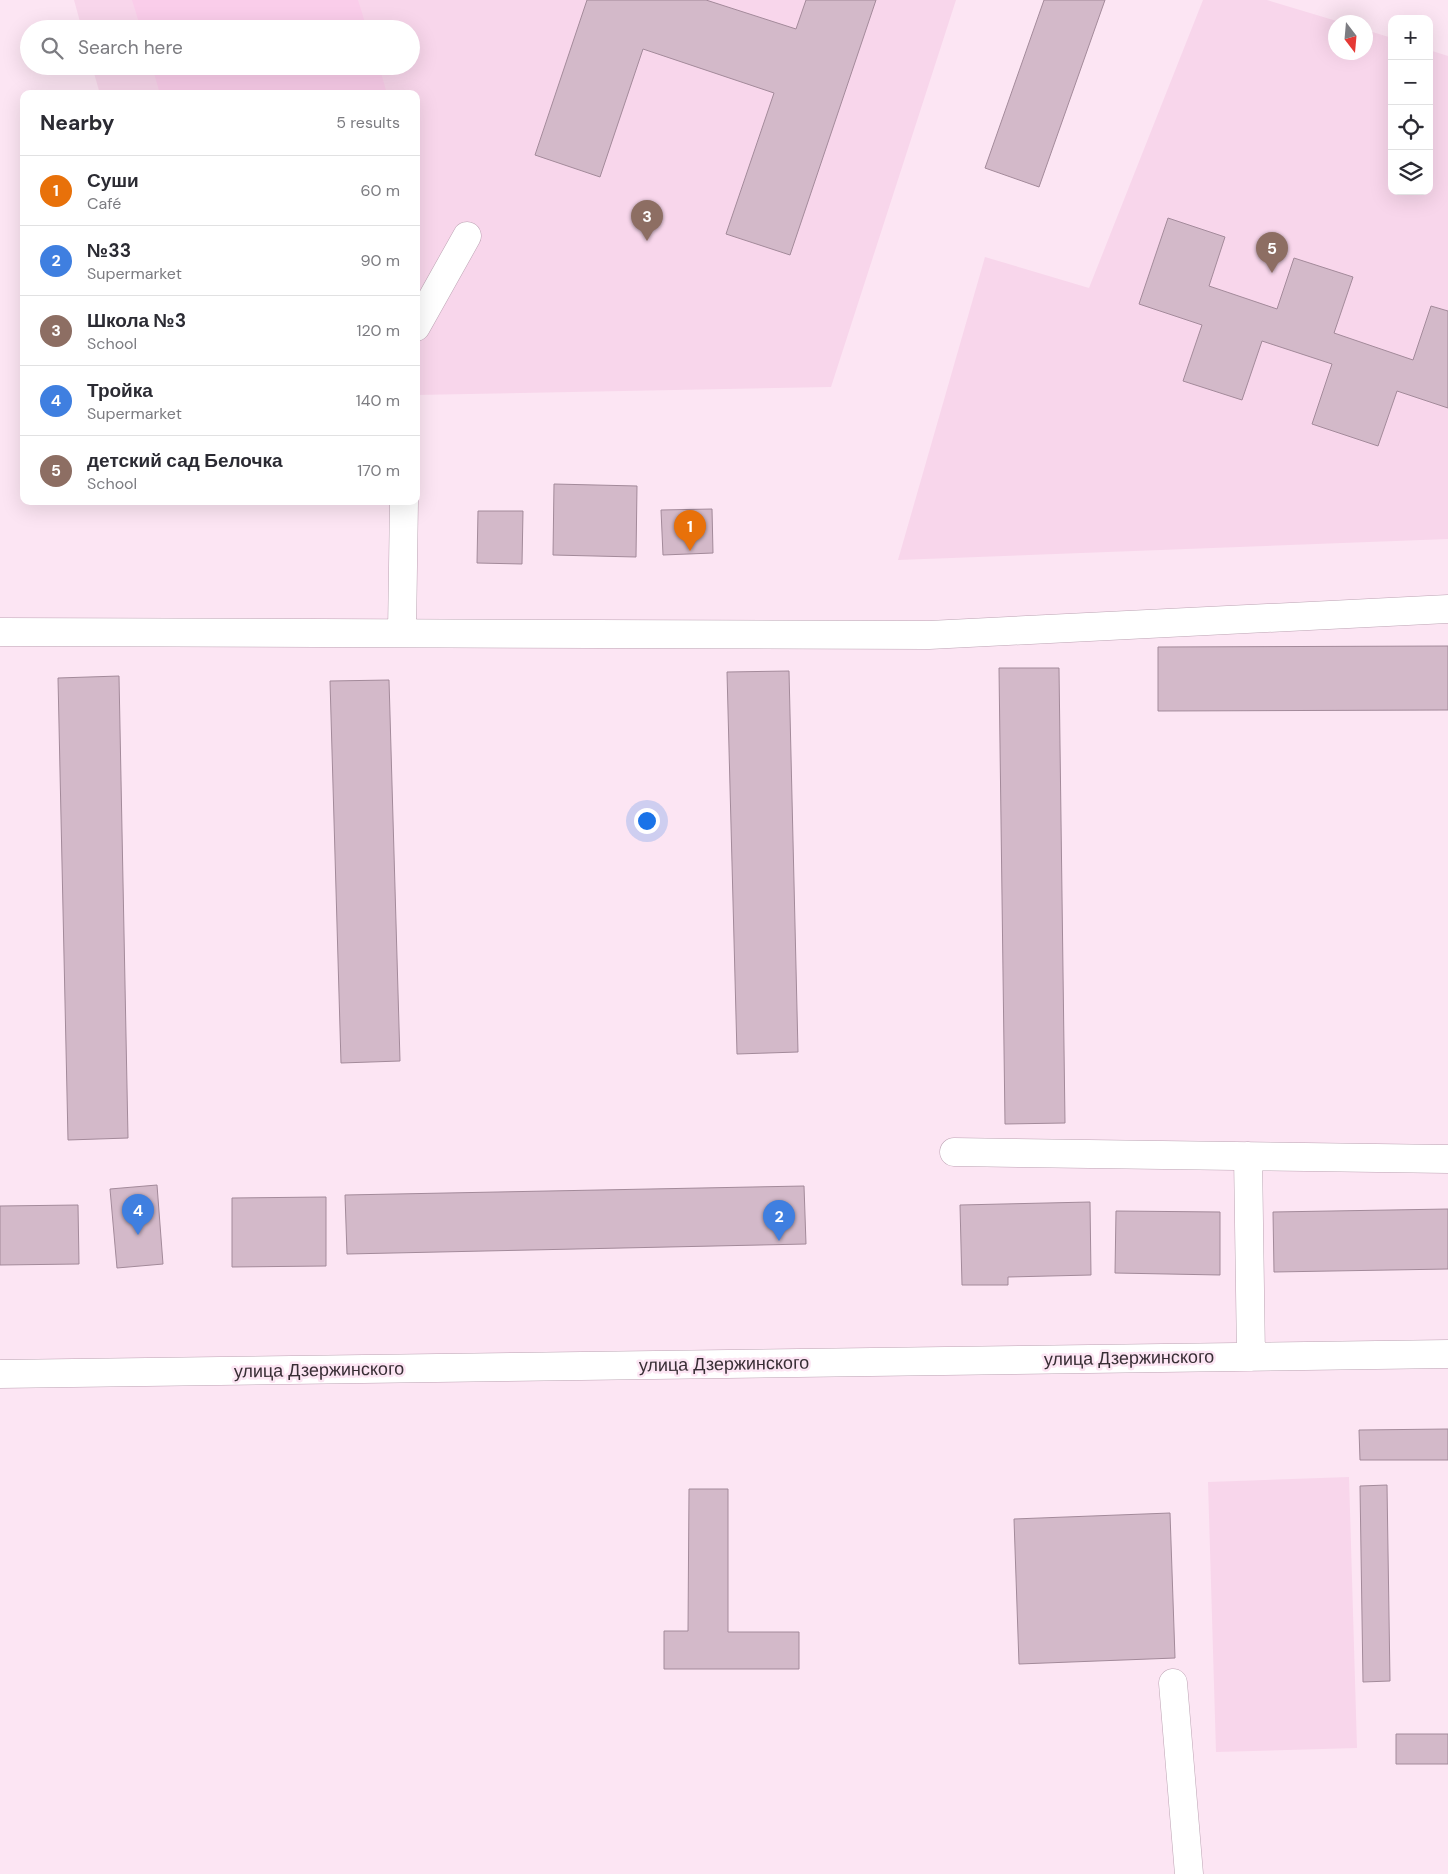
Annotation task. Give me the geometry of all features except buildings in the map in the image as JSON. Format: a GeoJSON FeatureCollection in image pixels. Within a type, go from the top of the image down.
{"type":"FeatureCollection","features":[{"type":"Feature","properties":{"kind":"street"},"geometry":{"type":"LineString","coordinates":[[420,320],[467,236]]}},
{"type":"Feature","properties":{"kind":"street"},"geometry":{"type":"LineString","coordinates":[[402,632],[404,505]]}},
{"type":"Feature","properties":{"kind":"street"},"geometry":{"type":"LineString","coordinates":[[0,632],[929,635],[1448,609]]}},
{"type":"Feature","properties":{"kind":"street"},"geometry":{"type":"LineString","coordinates":[[954,1152],[1448,1159]]}},
{"type":"Feature","properties":{"kind":"street"},"geometry":{"type":"LineString","coordinates":[[1248,1156],[1251,1357]]}},
{"type":"Feature","properties":{"kind":"street","name":"улица Дзержинского"},"geometry":{"type":"LineString","coordinates":[[0,1374],[1448,1354]]}},
{"type":"Feature","properties":{"kind":"street"},"geometry":{"type":"LineString","coordinates":[[1173,1683],[1189,1874]]}},
{"type":"Feature","properties":{"kind":"shaded area"},"geometry":{"type":"Polygon","coordinates":[[[74,0],[956,0],[831,387],[420,395],[420,90],[99,90],[95,75],[420,75],[420,20],[80,20],[74,0]]]}},
{"type":"Feature","properties":{"kind":"shaded area"},"geometry":{"type":"Polygon","coordinates":[[[132,0],[358,0],[364,20],[138,20],[132,0]]]}},
{"type":"Feature","properties":{"kind":"shaded area"},"geometry":{"type":"Polygon","coordinates":[[[1203,0],[1267,0],[1328,18],[1328,60],[1373,60],[1373,32],[1388,37],[1388,195],[1433,195],[1433,51],[1448,56],[1448,539],[898,560],[985,257],[1089,288],[1203,0]]]}},
{"type":"Feature","properties":{"kind":"shaded area"},"geometry":{"type":"Polygon","coordinates":[[[155,75],[382,75],[386,90],[159,90],[155,75]]]}},
{"type":"Feature","properties":{"kind":"shaded area"},"geometry":{"type":"Polygon","coordinates":[[[1349,1477],[1357,1748],[1216,1752],[1208,1482],[1349,1477]]]}},
{"type":"Feature","properties":{"kind":"place","name":"Школа №3"},"geometry":{"type":"Point","coordinates":[647,241]}},
{"type":"Feature","properties":{"kind":"place","name":"детский сад Белочка"},"geometry":{"type":"Point","coordinates":[1272,273]}},
{"type":"Feature","properties":{"kind":"place","name":"Суши"},"geometry":{"type":"Point","coordinates":[690,551]}},
{"type":"Feature","properties":{"kind":"place","name":"Тройка"},"geometry":{"type":"Point","coordinates":[138,1235]}},
{"type":"Feature","properties":{"kind":"place","name":"№33"},"geometry":{"type":"Point","coordinates":[779,1241]}}]}
